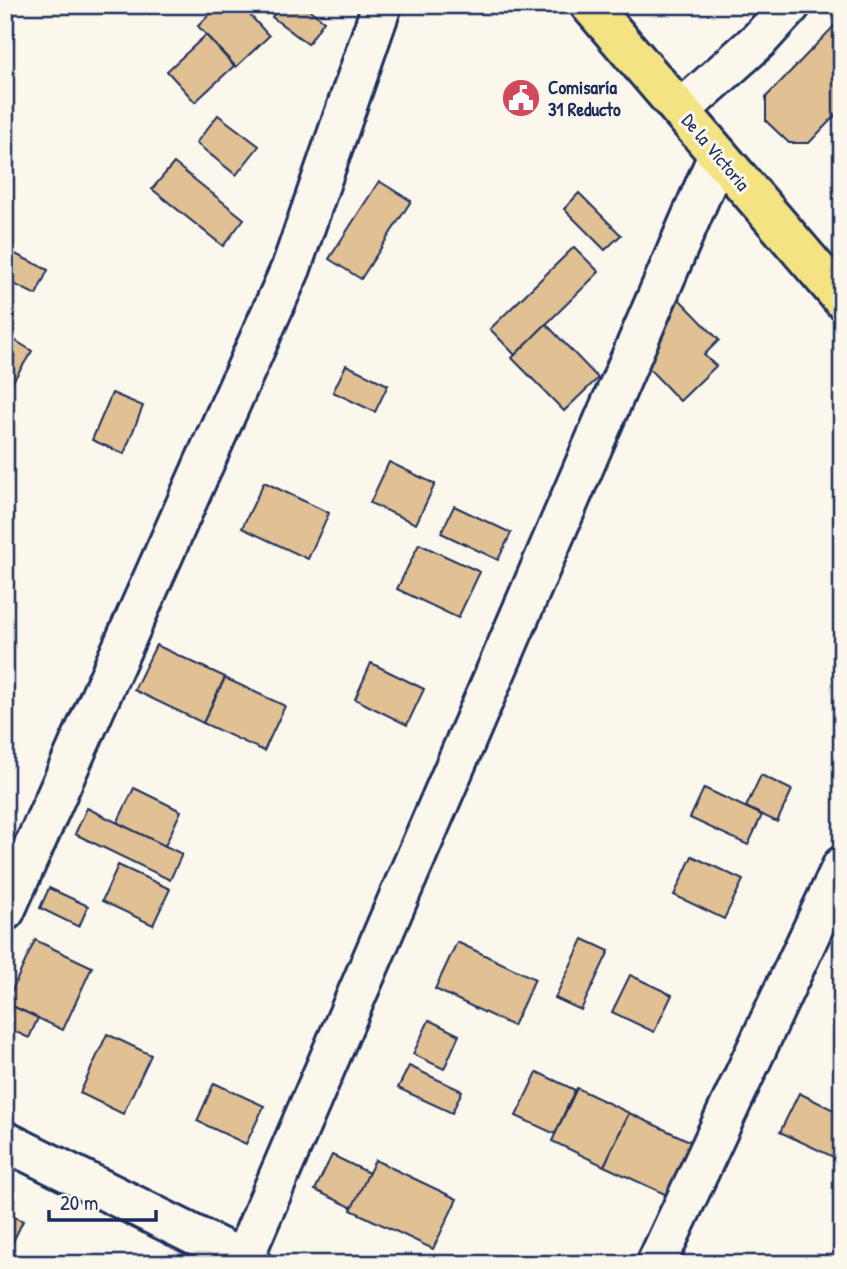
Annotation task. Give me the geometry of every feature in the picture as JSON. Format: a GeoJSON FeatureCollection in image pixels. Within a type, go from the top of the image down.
{"type":"FeatureCollection","features":[{"type":"Feature","properties":{"kind":"main road","name":"De la Victoria"},"geometry":{"type":"LineString","coordinates":[[590,5],[842,299]]}},
{"type":"Feature","properties":{"kind":"street"},"geometry":{"type":"LineString","coordinates":[[5,911],[291,268],[382,5]]}},
{"type":"Feature","properties":{"kind":"street"},"geometry":{"type":"LineString","coordinates":[[681,110],[759,40],[791,5]]}},
{"type":"Feature","properties":{"kind":"street"},"geometry":{"type":"LineString","coordinates":[[5,1141],[245,1262],[719,155]]}},
{"type":"Feature","properties":{"kind":"street"},"geometry":{"type":"LineString","coordinates":[[656,1264],[842,866]]}},
{"type":"Feature","properties":{"kind":"building"},"geometry":{"type":"Polygon","coordinates":[[[219,5],[241,5],[269,36],[236,67],[198,26],[219,5]]]}},
{"type":"Feature","properties":{"kind":"building"},"geometry":{"type":"Polygon","coordinates":[[[281,5],[303,5],[324,21],[308,44],[272,17],[281,5]]]}},
{"type":"Feature","properties":{"kind":"building"},"geometry":{"type":"Polygon","coordinates":[[[835,25],[842,31],[842,108],[809,143],[789,143],[766,121],[766,97],[835,25]]]}},
{"type":"Feature","properties":{"kind":"building"},"geometry":{"type":"Polygon","coordinates":[[[206,35],[234,66],[195,102],[167,71],[206,35]]]}},
{"type":"Feature","properties":{"kind":"building"},"geometry":{"type":"Polygon","coordinates":[[[218,115],[259,146],[236,175],[196,143],[218,115]]]}},
{"type":"Feature","properties":{"kind":"building"},"geometry":{"type":"Polygon","coordinates":[[[174,163],[244,219],[223,246],[152,189],[174,163]]]}},
{"type":"Feature","properties":{"kind":"building"},"geometry":{"type":"Polygon","coordinates":[[[379,181],[411,201],[361,279],[329,259],[379,181]]]}},
{"type":"Feature","properties":{"kind":"building"},"geometry":{"type":"Polygon","coordinates":[[[579,193],[621,235],[605,250],[564,209],[579,193]]]}},
{"type":"Feature","properties":{"kind":"building"},"geometry":{"type":"Polygon","coordinates":[[[574,247],[599,272],[515,355],[490,329],[574,247]]]}},
{"type":"Feature","properties":{"kind":"building"},"geometry":{"type":"Polygon","coordinates":[[[5,249],[48,270],[36,295],[12,283],[5,297],[5,249]]]}},
{"type":"Feature","properties":{"kind":"building"},"geometry":{"type":"Polygon","coordinates":[[[679,299],[719,340],[704,355],[716,366],[680,401],[636,355],[644,333],[679,299]]]}},
{"type":"Feature","properties":{"kind":"building"},"geometry":{"type":"Polygon","coordinates":[[[546,324],[598,378],[564,411],[512,358],[546,324]]]}},
{"type":"Feature","properties":{"kind":"building"},"geometry":{"type":"Polygon","coordinates":[[[5,334],[32,351],[10,386],[5,383],[5,334]]]}},
{"type":"Feature","properties":{"kind":"building"},"geometry":{"type":"Polygon","coordinates":[[[346,365],[388,385],[375,412],[333,392],[346,365]]]}},
{"type":"Feature","properties":{"kind":"building"},"geometry":{"type":"Polygon","coordinates":[[[112,393],[143,406],[124,454],[92,440],[112,393]]]}},
{"type":"Feature","properties":{"kind":"building"},"geometry":{"type":"Polygon","coordinates":[[[389,462],[435,484],[416,524],[370,503],[389,462]]]}},
{"type":"Feature","properties":{"kind":"building"},"geometry":{"type":"Polygon","coordinates":[[[264,482],[329,513],[308,559],[242,528],[264,482]]]}},
{"type":"Feature","properties":{"kind":"building"},"geometry":{"type":"Polygon","coordinates":[[[454,506],[511,533],[498,560],[441,533],[454,506]]]}},
{"type":"Feature","properties":{"kind":"building"},"geometry":{"type":"Polygon","coordinates":[[[419,544],[480,572],[458,618],[397,589],[419,544]]]}},
{"type":"Feature","properties":{"kind":"building"},"geometry":{"type":"Polygon","coordinates":[[[156,645],[225,677],[203,723],[134,690],[156,645]]]}},
{"type":"Feature","properties":{"kind":"building"},"geometry":{"type":"Polygon","coordinates":[[[371,663],[424,689],[407,725],[355,699],[371,663]]]}},
{"type":"Feature","properties":{"kind":"building"},"geometry":{"type":"Polygon","coordinates":[[[225,678],[285,706],[264,751],[203,723],[225,678]]]}},
{"type":"Feature","properties":{"kind":"building"},"geometry":{"type":"Polygon","coordinates":[[[761,775],[792,790],[777,822],[746,807],[761,775]]]}},
{"type":"Feature","properties":{"kind":"building"},"geometry":{"type":"Polygon","coordinates":[[[134,788],[181,811],[165,846],[117,823],[134,788]]]}},
{"type":"Feature","properties":{"kind":"building"},"geometry":{"type":"Polygon","coordinates":[[[704,788],[762,815],[748,845],[690,818],[704,788]]]}},
{"type":"Feature","properties":{"kind":"building"},"geometry":{"type":"Polygon","coordinates":[[[87,808],[182,854],[170,880],[75,834],[87,808]]]}},
{"type":"Feature","properties":{"kind":"building"},"geometry":{"type":"Polygon","coordinates":[[[692,856],[743,880],[724,919],[674,895],[692,856]]]}},
{"type":"Feature","properties":{"kind":"building"},"geometry":{"type":"Polygon","coordinates":[[[118,865],[170,889],[153,925],[102,901],[118,865]]]}},
{"type":"Feature","properties":{"kind":"building"},"geometry":{"type":"Polygon","coordinates":[[[49,888],[88,906],[79,927],[40,908],[49,888]]]}},
{"type":"Feature","properties":{"kind":"building"},"geometry":{"type":"Polygon","coordinates":[[[583,939],[609,951],[581,1010],[555,998],[583,939]]]}},
{"type":"Feature","properties":{"kind":"building"},"geometry":{"type":"Polygon","coordinates":[[[35,940],[92,967],[63,1030],[6,1003],[35,940]]]}},
{"type":"Feature","properties":{"kind":"building"},"geometry":{"type":"Polygon","coordinates":[[[457,942],[535,979],[513,1026],[435,989],[457,942]]]}},
{"type":"Feature","properties":{"kind":"building"},"geometry":{"type":"Polygon","coordinates":[[[630,975],[672,995],[654,1032],[612,1012],[630,975]]]}},
{"type":"Feature","properties":{"kind":"building"},"geometry":{"type":"Polygon","coordinates":[[[8,1004],[38,1018],[29,1038],[5,1027],[8,1004]]]}},
{"type":"Feature","properties":{"kind":"building"},"geometry":{"type":"Polygon","coordinates":[[[429,1020],[459,1035],[444,1069],[413,1054],[429,1020]]]}},
{"type":"Feature","properties":{"kind":"building"},"geometry":{"type":"Polygon","coordinates":[[[107,1034],[151,1055],[123,1114],[80,1093],[107,1034]]]}},
{"type":"Feature","properties":{"kind":"building"},"geometry":{"type":"Polygon","coordinates":[[[409,1066],[462,1091],[452,1113],[398,1088],[409,1066]]]}},
{"type":"Feature","properties":{"kind":"building"},"geometry":{"type":"Polygon","coordinates":[[[537,1072],[575,1090],[555,1134],[516,1116],[537,1072]]]}},
{"type":"Feature","properties":{"kind":"building"},"geometry":{"type":"Polygon","coordinates":[[[214,1083],[264,1106],[246,1144],[197,1121],[214,1083]]]}},
{"type":"Feature","properties":{"kind":"building"},"geometry":{"type":"Polygon","coordinates":[[[577,1088],[629,1113],[604,1166],[552,1141],[577,1088]]]}},
{"type":"Feature","properties":{"kind":"building"},"geometry":{"type":"Polygon","coordinates":[[[799,1093],[842,1114],[842,1161],[780,1132],[799,1093]]]}},
{"type":"Feature","properties":{"kind":"building"},"geometry":{"type":"Polygon","coordinates":[[[629,1113],[694,1143],[669,1196],[604,1166],[629,1113]]]}},
{"type":"Feature","properties":{"kind":"building"},"geometry":{"type":"Polygon","coordinates":[[[332,1155],[369,1173],[353,1208],[315,1190],[332,1155]]]}},
{"type":"Feature","properties":{"kind":"building"},"geometry":{"type":"Polygon","coordinates":[[[375,1160],[457,1199],[433,1249],[351,1210],[375,1160]]]}},
{"type":"Feature","properties":{"kind":"building"},"geometry":{"type":"Polygon","coordinates":[[[5,1213],[23,1221],[5,1258],[5,1213]]]}},
{"type":"Feature","properties":{"kind":"place","name":"Comisaría 31 Reducto"},"geometry":{"type":"Point","coordinates":[521,98]}}]}
